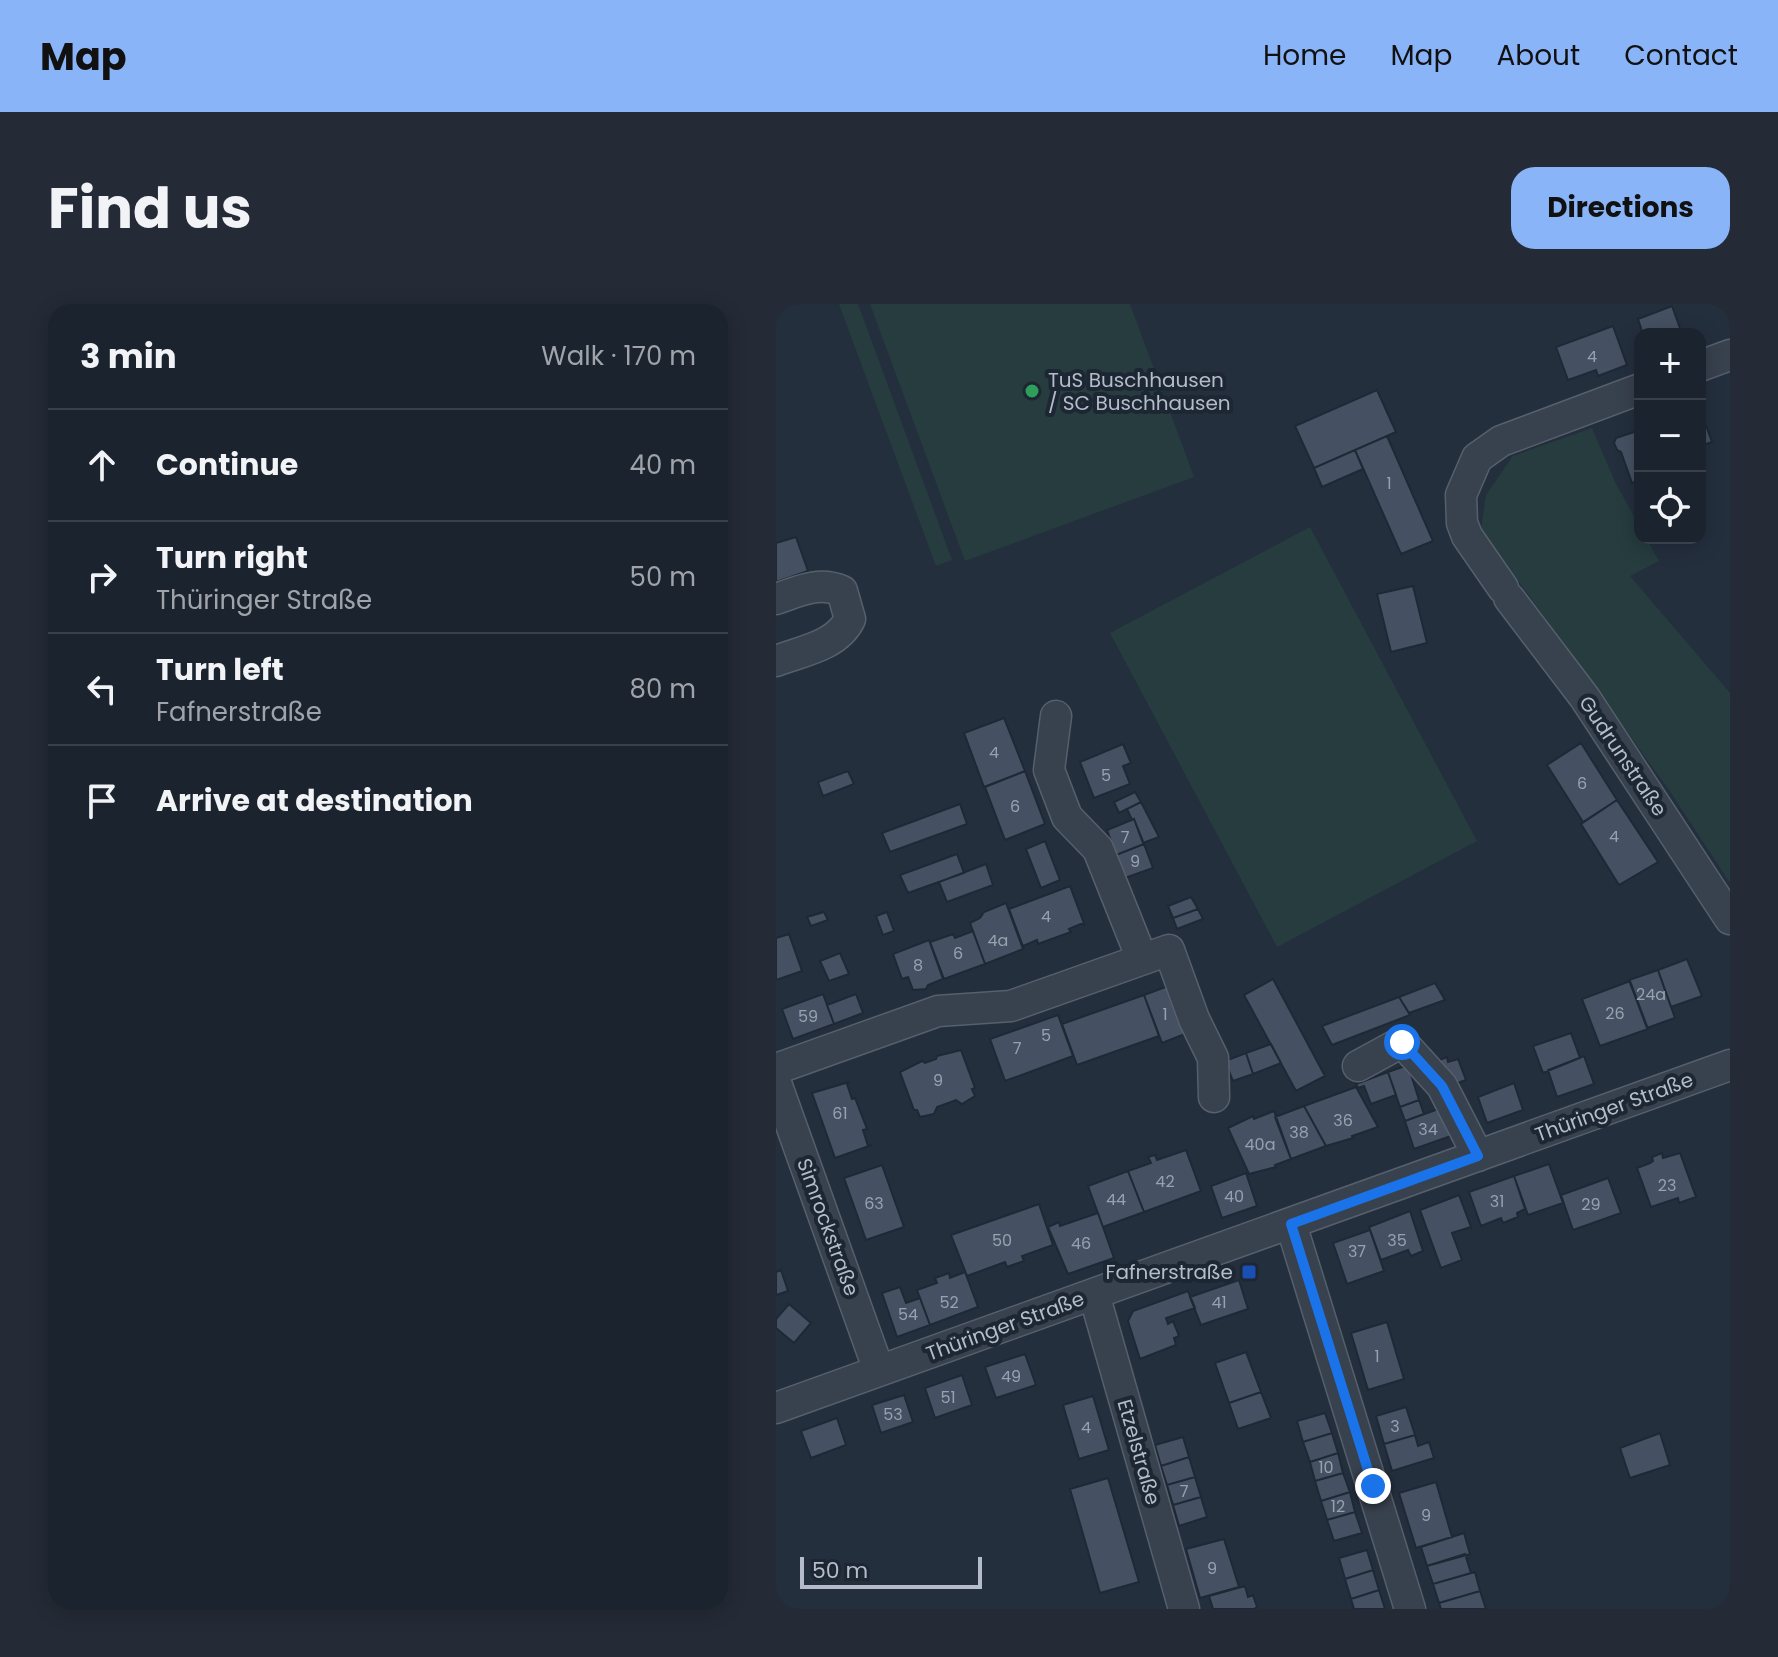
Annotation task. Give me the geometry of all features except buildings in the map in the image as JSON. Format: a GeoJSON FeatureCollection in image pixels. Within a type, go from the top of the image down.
{"type":"FeatureCollection","features":[{"type":"Feature","properties":{"kind":"street"},"geometry":{"type":"LineString","coordinates":[[1706,364],[1730,355]]}},
{"type":"Feature","properties":{"kind":"street","name":"Gudrunstraße"},"geometry":{"type":"LineString","coordinates":[[1634,391],[1501,441],[1477,458],[1461,495],[1462,523],[1467,536],[1506,593],[1585,698],[1730,919]]}},
{"type":"Feature","properties":{"kind":"street"},"geometry":{"type":"LineString","coordinates":[[776,599],[813,586],[830,585],[842,591],[850,619],[834,639],[776,661]]}},
{"type":"Feature","properties":{"kind":"street"},"geometry":{"type":"LineString","coordinates":[[1056,716],[1049,770],[1067,817],[1098,849],[1194,1019],[1213,1058],[1214,1097]]}},
{"type":"Feature","properties":{"kind":"street"},"geometry":{"type":"LineString","coordinates":[[776,1069],[938,1011],[1011,1006],[1156,955]]}},
{"type":"Feature","properties":{"kind":"street"},"geometry":{"type":"LineString","coordinates":[[1358,1066],[1402,1042],[1442,1086],[1478,1156]]}},
{"type":"Feature","properties":{"kind":"street","name":"Thüringer Straße"},"geometry":{"type":"LineString","coordinates":[[776,1408],[1730,1065]]}},
{"type":"Feature","properties":{"kind":"street","name":"Simrockstraße"},"geometry":{"type":"LineString","coordinates":[[776,1083],[879,1371]]}},
{"type":"Feature","properties":{"kind":"street"},"geometry":{"type":"LineString","coordinates":[[1291,1224],[1410,1609]]}},
{"type":"Feature","properties":{"kind":"street","name":"Etzelstraße"},"geometry":{"type":"LineString","coordinates":[[1094,1294],[1184,1609]]}},
{"type":"Feature","properties":{"kind":"green space"},"geometry":{"type":"Polygon","coordinates":[[[839,304],[858,304],[952,560],[936,566],[839,304]]]}},
{"type":"Feature","properties":{"kind":"green space","name":"TuS Buschhausen / SC Buschhausen"},"geometry":{"type":"Polygon","coordinates":[[[870,304],[1130,304],[1194,477],[965,561],[870,304]]]}},
{"type":"Feature","properties":{"kind":"green space"},"geometry":{"type":"Polygon","coordinates":[[[1592,428],[1615,482],[1634,516],[1634,544],[1649,544],[1659,561],[1630,576],[1730,693],[1730,883],[1671,793],[1481,529],[1486,495],[1513,456],[1592,428]]]}},
{"type":"Feature","properties":{"kind":"green space"},"geometry":{"type":"Polygon","coordinates":[[[1310,527],[1477,841],[1277,947],[1110,633],[1310,527]]]}},
{"type":"Feature","properties":{"kind":"place","name":"TuS Buschhausen / SC Buschhausen"},"geometry":{"type":"Point","coordinates":[1032,391]}},
{"type":"Feature","properties":{"kind":"place","name":"Fafnerstraße"},"geometry":{"type":"Point","coordinates":[1249,1272]}},
{"type":"Feature","properties":{"kind":"route"},"geometry":{"type":"LineString","coordinates":[[1373,1486],[1291,1224],[1478,1156],[1442,1086],[1402,1042]]}}]}
